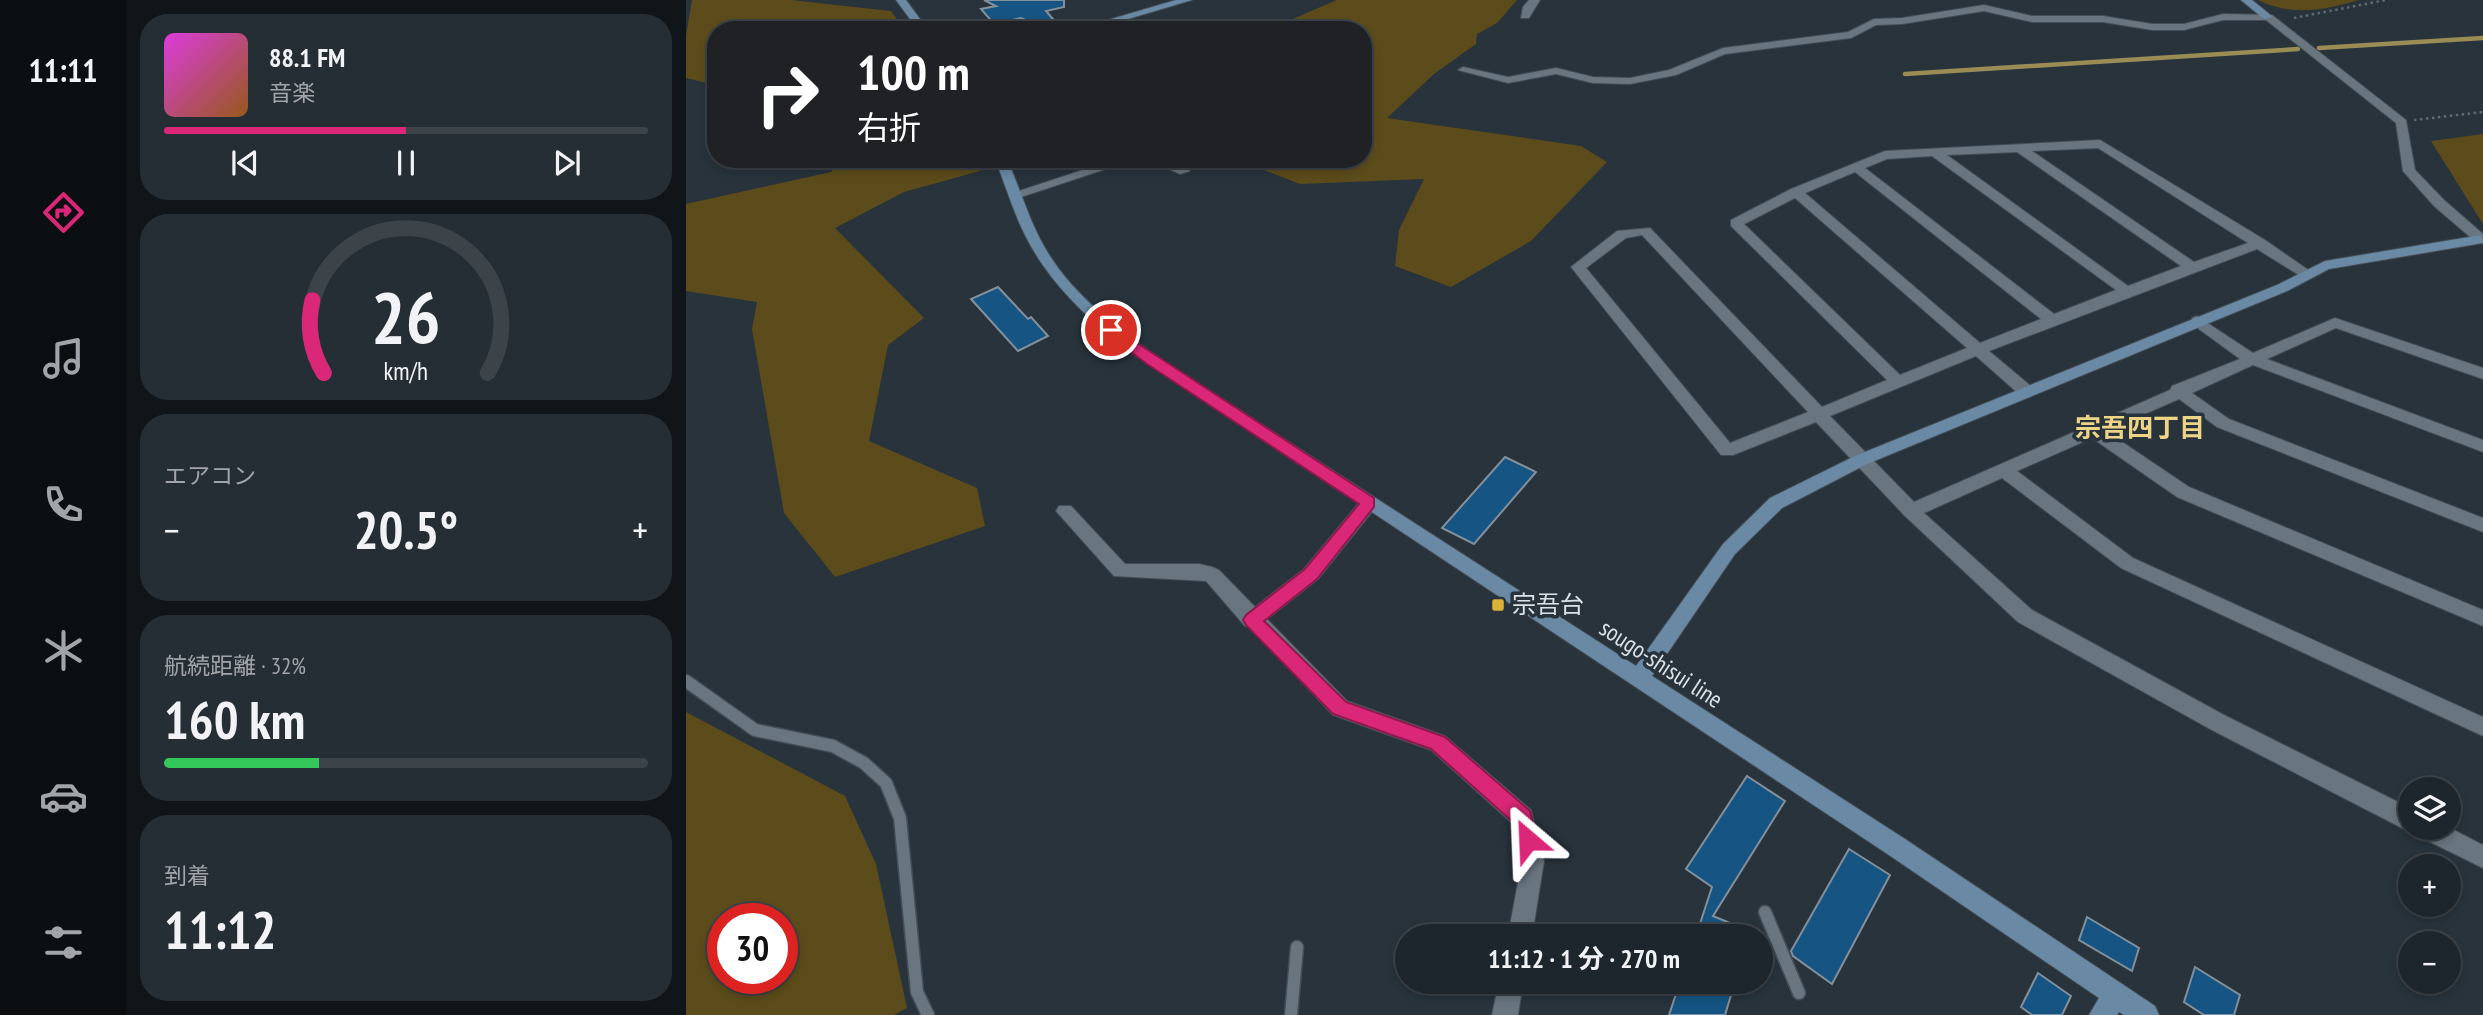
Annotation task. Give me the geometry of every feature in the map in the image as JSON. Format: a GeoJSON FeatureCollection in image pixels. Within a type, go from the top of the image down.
{"type":"FeatureCollection","features":[{"type":"Feature","properties":{"kind":"main road"},"geometry":{"type":"LineString","coordinates":[[901,0],[916,21]]}},
{"type":"Feature","properties":{"kind":"main road"},"geometry":{"type":"LineString","coordinates":[[1111,21],[1187,0]]}},
{"type":"Feature","properties":{"kind":"main road"},"geometry":{"type":"LineString","coordinates":[[2246,0],[2269,17]]}},
{"type":"Feature","properties":{"kind":"main road","name":"sougo-shisui line"},"geometry":{"type":"LineString","coordinates":[[1005,168],[1031,234],[1049,267],[1111,330],[1152,361],[1638,679],[2109,1005],[2146,1015]]}},
{"type":"Feature","properties":{"kind":"main road"},"geometry":{"type":"LineString","coordinates":[[1638,679],[1729,549],[1776,503],[1861,460],[2282,288],[2325,265],[2481,239]]}},
{"type":"Feature","properties":{"kind":"street"},"geometry":{"type":"LineString","coordinates":[[1525,16],[1528,7],[1535,0]]}},
{"type":"Feature","properties":{"kind":"street"},"geometry":{"type":"LineString","coordinates":[[1463,70],[1508,80],[1556,71],[1593,80],[1630,80],[1672,73],[1723,51],[1851,35],[1874,22],[1902,21],[1984,8],[2032,19],[2103,19],[2152,27],[2184,27],[2223,17],[2269,17],[2402,122],[2409,171],[2439,203],[2481,239]]}},
{"type":"Feature","properties":{"kind":"street"},"geometry":{"type":"LineString","coordinates":[[1898,382],[1735,223],[1796,192],[1885,155],[2100,144],[2307,274]]}},
{"type":"Feature","properties":{"kind":"street"},"geometry":{"type":"LineString","coordinates":[[2018,147],[2192,267]]}},
{"type":"Feature","properties":{"kind":"street"},"geometry":{"type":"LineString","coordinates":[[1933,151],[2125,290]]}},
{"type":"Feature","properties":{"kind":"street"},"geometry":{"type":"LineString","coordinates":[[1856,167],[2052,320]]}},
{"type":"Feature","properties":{"kind":"street"},"geometry":{"type":"LineString","coordinates":[[1016,194],[1101,168]]}},
{"type":"Feature","properties":{"kind":"street"},"geometry":{"type":"LineString","coordinates":[[1176,168],[1184,171]]}},
{"type":"Feature","properties":{"kind":"street"},"geometry":{"type":"LineString","coordinates":[[1796,192],[2026,391]]}},
{"type":"Feature","properties":{"kind":"street"},"geometry":{"type":"LineString","coordinates":[[2260,243],[2125,290],[1819,415],[1727,452],[1578,267],[1622,234],[1645,231],[1819,415],[1861,460],[1911,511],[2025,616],[2217,722],[2398,814]]}},
{"type":"Feature","properties":{"kind":"street"},"geometry":{"type":"LineString","coordinates":[[2197,321],[2249,358],[2483,446]]}},
{"type":"Feature","properties":{"kind":"street"},"geometry":{"type":"LineString","coordinates":[[1911,511],[2249,358],[2335,323],[2483,374]]}},
{"type":"Feature","properties":{"kind":"street"},"geometry":{"type":"LineString","coordinates":[[2178,390],[2223,423],[2483,525]]}},
{"type":"Feature","properties":{"kind":"street"},"geometry":{"type":"LineString","coordinates":[[2091,429],[2183,492],[2483,618]]}},
{"type":"Feature","properties":{"kind":"street"},"geometry":{"type":"LineString","coordinates":[[2003,470],[2127,563],[2483,727]]}},
{"type":"Feature","properties":{"kind":"street"},"geometry":{"type":"LineString","coordinates":[[1252,620],[1311,574],[1369,503]]}},
{"type":"Feature","properties":{"kind":"street"},"geometry":{"type":"LineString","coordinates":[[1065,511],[1121,571],[1199,571],[1212,575],[1252,620],[1340,708],[1438,743],[1523,818],[1533,861],[1522,924]]}},
{"type":"Feature","properties":{"kind":"street"},"geometry":{"type":"LineString","coordinates":[[2450,840],[2483,857]]}},
{"type":"Feature","properties":{"kind":"street"},"geometry":{"type":"LineString","coordinates":[[1505,1015],[1509,994]]}},
{"type":"Feature","properties":{"kind":"lane"},"geometry":{"type":"LineString","coordinates":[[686,681],[710,701],[755,730],[833,746],[864,763],[886,783],[900,818],[917,992],[928,1015]]}},
{"type":"Feature","properties":{"kind":"lane"},"geometry":{"type":"LineString","coordinates":[[1765,912],[1799,993]]}},
{"type":"Feature","properties":{"kind":"lane"},"geometry":{"type":"LineString","coordinates":[[1291,1015],[1297,947]]}},
{"type":"Feature","properties":{"kind":"path"},"geometry":{"type":"LineString","coordinates":[[2269,17],[2297,18],[2386,0]]}},
{"type":"Feature","properties":{"kind":"path"},"geometry":{"type":"LineString","coordinates":[[2402,122],[2483,112]]}},
{"type":"Feature","properties":{"kind":"shaded area"},"geometry":{"type":"Polygon","coordinates":[[[692,0],[791,0],[891,11],[898,21],[707,21],[707,83],[686,78],[686,36],[692,0]]]}},
{"type":"Feature","properties":{"kind":"shaded area"},"geometry":{"type":"Polygon","coordinates":[[[1337,0],[1517,0],[1497,23],[1477,34],[1476,44],[1434,74],[1387,118],[1581,146],[1607,162],[1531,241],[1451,287],[1395,266],[1399,230],[1424,179],[1300,184],[1262,168],[1372,168],[1372,21],[1288,21],[1337,0]]]}},
{"type":"Feature","properties":{"kind":"shaded area"},"geometry":{"type":"Polygon","coordinates":[[[2258,0],[2359,0],[2333,7],[2296,10],[2283,9],[2258,0]]]}},
{"type":"Feature","properties":{"kind":"shaded area"},"geometry":{"type":"Polygon","coordinates":[[[2483,134],[2483,224],[2431,141],[2483,134]]]}},
{"type":"Feature","properties":{"kind":"shaded area"},"geometry":{"type":"Polygon","coordinates":[[[835,168],[979,168],[980,171],[904,192],[835,228],[924,318],[888,345],[869,441],[977,488],[985,526],[835,577],[784,513],[752,329],[757,302],[686,291],[686,204],[831,172],[835,168]]]}},
{"type":"Feature","properties":{"kind":"shaded area"},"geometry":{"type":"Polygon","coordinates":[[[686,712],[845,796],[876,864],[907,1008],[894,1015],[686,1015],[686,712]]]}},
{"type":"Feature","properties":{"kind":"building"},"geometry":{"type":"Polygon","coordinates":[[[984,0],[1064,0],[1064,7],[1046,11],[1053,19],[1048,21],[1028,21],[1021,18],[991,21],[981,9],[996,6],[984,0]]]}},
{"type":"Feature","properties":{"kind":"building"},"geometry":{"type":"Polygon","coordinates":[[[998,287],[1048,336],[1018,351],[971,299],[998,287]]]}},
{"type":"Feature","properties":{"kind":"building"},"geometry":{"type":"Polygon","coordinates":[[[1505,457],[1536,472],[1474,544],[1442,528],[1505,457]]]}},
{"type":"Feature","properties":{"kind":"building"},"geometry":{"type":"Polygon","coordinates":[[[1747,776],[1785,801],[1713,916],[1732,924],[1700,924],[1712,887],[1686,869],[1747,776]]]}},
{"type":"Feature","properties":{"kind":"building"},"geometry":{"type":"Polygon","coordinates":[[[1849,849],[1890,875],[1832,984],[1793,956],[1791,951],[1849,849]]]}},
{"type":"Feature","properties":{"kind":"building"},"geometry":{"type":"Polygon","coordinates":[[[2087,917],[2139,948],[2132,971],[2079,940],[2087,917]]]}},
{"type":"Feature","properties":{"kind":"building"},"geometry":{"type":"Polygon","coordinates":[[[2195,967],[2240,995],[2234,1015],[2204,1015],[2184,1002],[2195,967]]]}},
{"type":"Feature","properties":{"kind":"building"},"geometry":{"type":"Polygon","coordinates":[[[2038,973],[2071,996],[2062,1015],[2032,1015],[2021,1007],[2038,973]]]}},
{"type":"Feature","properties":{"kind":"building"},"geometry":{"type":"Polygon","coordinates":[[[1676,994],[1731,994],[1725,1015],[1669,1015],[1676,994]]]}},
{"type":"Feature","properties":{"kind":"waterway"},"geometry":{"type":"LineString","coordinates":[[2319,48],[2483,38]]}},
{"type":"Feature","properties":{"kind":"waterway"},"geometry":{"type":"LineString","coordinates":[[1905,74],[2298,49]]}},
{"type":"Feature","properties":{"kind":"place","name":"宗吾台"},"geometry":{"type":"Point","coordinates":[1498,605]}},
{"type":"Feature","properties":{"kind":"district","name":"宗吾四丁目"},"geometry":{"type":"Point","coordinates":[2140,428]}},
{"type":"Feature","properties":{"kind":"route"},"geometry":{"type":"LineString","coordinates":[[1111,330],[1152,361],[1369,503],[1311,574],[1252,620],[1340,708],[1438,743],[1523,818],[1528,840]]}}]}
